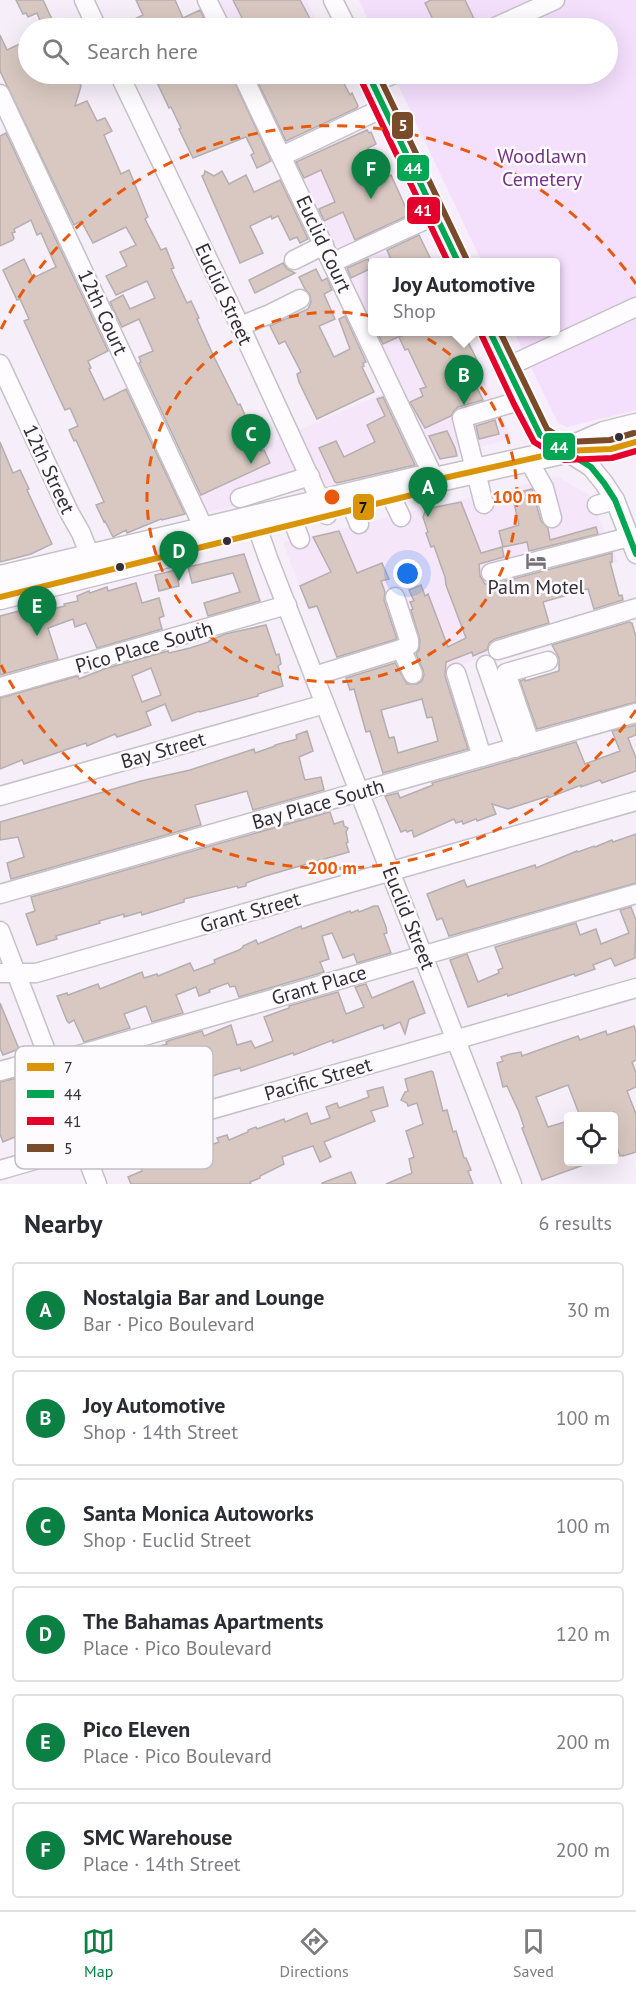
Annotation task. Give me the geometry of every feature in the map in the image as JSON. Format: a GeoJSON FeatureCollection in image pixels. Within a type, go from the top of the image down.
{"type":"FeatureCollection","features":[{"type":"Feature","properties":{"kind":"main road"},"geometry":{"type":"LineString","coordinates":[[565,451],[604,434],[636,426]]}},
{"type":"Feature","properties":{"kind":"main road"},"geometry":{"type":"LineString","coordinates":[[0,578],[94,565],[325,508],[418,479],[435,480],[565,451],[610,449],[636,442]]}},
{"type":"Feature","properties":{"kind":"main road"},"geometry":{"type":"LineString","coordinates":[[325,508],[356,517],[397,508],[424,492],[435,480]]}},
{"type":"Feature","properties":{"kind":"main road"},"geometry":{"type":"LineString","coordinates":[[0,597],[203,530],[256,526],[297,532],[325,508]]}},
{"type":"Feature","properties":{"kind":"street"},"geometry":{"type":"LineString","coordinates":[[84,0],[93,18]]}},
{"type":"Feature","properties":{"kind":"street"},"geometry":{"type":"LineString","coordinates":[[207,0],[216,18]]}},
{"type":"Feature","properties":{"kind":"street"},"geometry":{"type":"LineString","coordinates":[[333,0],[342,18]]}},
{"type":"Feature","properties":{"kind":"street"},"geometry":{"type":"LineString","coordinates":[[515,18],[555,0]]}},
{"type":"Feature","properties":{"kind":"street","name":"Euclid Street"},"geometry":{"type":"LineString","coordinates":[[124,84],[325,508]]}},
{"type":"Feature","properties":{"kind":"street","name":"Euclid Court"},"geometry":{"type":"LineString","coordinates":[[248,84],[435,480]]}},
{"type":"Feature","properties":{"kind":"street"},"geometry":{"type":"LineString","coordinates":[[374,84],[456,258]]}},
{"type":"Feature","properties":{"kind":"street","name":"12th Court"},"geometry":{"type":"LineString","coordinates":[[0,94],[186,489],[203,530]]}},
{"type":"Feature","properties":{"kind":"street"},"geometry":{"type":"LineString","coordinates":[[282,156],[384,107]]}},
{"type":"Feature","properties":{"kind":"street"},"geometry":{"type":"LineString","coordinates":[[342,258],[436,215]]}},
{"type":"Feature","properties":{"kind":"street"},"geometry":{"type":"LineString","coordinates":[[294,260],[324,245]]}},
{"type":"Feature","properties":{"kind":"street"},"geometry":{"type":"LineString","coordinates":[[240,326],[300,299]]}},
{"type":"Feature","properties":{"kind":"street"},"geometry":{"type":"LineString","coordinates":[[507,368],[636,308]]}},
{"type":"Feature","properties":{"kind":"street"},"geometry":{"type":"LineString","coordinates":[[491,573],[633,546],[615,500],[591,467],[540,435],[492,336]]}},
{"type":"Feature","properties":{"kind":"street","name":"12th Street"},"geometry":{"type":"LineString","coordinates":[[0,364],[94,565]]}},
{"type":"Feature","properties":{"kind":"street"},"geometry":{"type":"LineString","coordinates":[[488,503],[475,471],[462,418],[522,400]]}},
{"type":"Feature","properties":{"kind":"street"},"geometry":{"type":"LineString","coordinates":[[528,459],[544,488],[552,518]]}},
{"type":"Feature","properties":{"kind":"street"},"geometry":{"type":"LineString","coordinates":[[240,498],[310,476]]}},
{"type":"Feature","properties":{"kind":"street"},"geometry":{"type":"LineString","coordinates":[[597,506],[615,500]]}},
{"type":"Feature","properties":{"kind":"street","name":"Euclid Street"},"geometry":{"type":"LineString","coordinates":[[256,526],[512,1184]]}},
{"type":"Feature","properties":{"kind":"street"},"geometry":{"type":"LineString","coordinates":[[314,676],[409,645],[394,597]]}},
{"type":"Feature","properties":{"kind":"street","name":"Pico Place South"},"geometry":{"type":"LineString","coordinates":[[0,687],[287,605]]}},
{"type":"Feature","properties":{"kind":"street"},"geometry":{"type":"LineString","coordinates":[[498,650],[636,608]]}},
{"type":"Feature","properties":{"kind":"street"},"geometry":{"type":"LineString","coordinates":[[401,649],[413,675]]}},
{"type":"Feature","properties":{"kind":"street"},"geometry":{"type":"LineString","coordinates":[[522,746],[506,673],[548,661]]}},
{"type":"Feature","properties":{"kind":"street"},"geometry":{"type":"LineString","coordinates":[[486,665],[522,746]]}},
{"type":"Feature","properties":{"kind":"street"},"geometry":{"type":"LineString","coordinates":[[456,674],[482,757]]}},
{"type":"Feature","properties":{"kind":"street","name":"Bay Street"},"geometry":{"type":"LineString","coordinates":[[0,796],[325,704]]}},
{"type":"Feature","properties":{"kind":"street","name":"Bay Place South"},"geometry":{"type":"LineString","coordinates":[[0,894],[636,713]]}},
{"type":"Feature","properties":{"kind":"street","name":"Grant Street"},"geometry":{"type":"LineString","coordinates":[[8,973],[36,973],[636,801]]}},
{"type":"Feature","properties":{"kind":"street","name":"Grant Place"},"geometry":{"type":"LineString","coordinates":[[109,1046],[636,894]]}},
{"type":"Feature","properties":{"kind":"street"},"geometry":{"type":"LineString","coordinates":[[0,932],[8,973],[42,1046]]}},
{"type":"Feature","properties":{"kind":"street","name":"Pacific Street"},"geometry":{"type":"LineString","coordinates":[[213,1109],[636,988]]}},
{"type":"Feature","properties":{"kind":"street","name":"Grant Place"},"geometry":{"type":"LineString","coordinates":[[0,1071],[15,1067]]}},
{"type":"Feature","properties":{"kind":"street","name":"Pacific Street"},"geometry":{"type":"LineString","coordinates":[[0,1170],[15,1166]]}},
{"type":"Feature","properties":{"kind":"street"},"geometry":{"type":"LineString","coordinates":[[91,1169],[97,1184]]}},
{"type":"Feature","properties":{"kind":"shaded area"},"geometry":{"type":"Polygon","coordinates":[[[213,0],[307,0],[315,18],[222,18],[213,0]]]}},
{"type":"Feature","properties":{"kind":"shaded area"},"geometry":{"type":"Polygon","coordinates":[[[253,84],[346,84],[428,258],[368,258],[368,328],[253,84]]]}},
{"type":"Feature","properties":{"kind":"shaded area"},"geometry":{"type":"Polygon","coordinates":[[[372,336],[464,336],[512,438],[431,462],[372,336]]]}},
{"type":"Feature","properties":{"kind":"shaded area"},"geometry":{"type":"Polygon","coordinates":[[[389,391],[423,464],[192,516],[177,486],[389,391]]]}},
{"type":"Feature","properties":{"kind":"shaded area"},"geometry":{"type":"Polygon","coordinates":[[[558,477],[589,495],[618,562],[471,603],[488,656],[434,673],[397,587],[309,611],[284,545],[285,542],[558,477]]]}},
{"type":"Feature","properties":{"kind":"green space","name":"Woodlawn Cemetery"},"geometry":{"type":"Polygon","coordinates":[[[359,0],[636,0],[636,410],[567,427],[558,423],[516,336],[560,336],[560,258],[480,258],[398,84],[618,84],[618,18],[367,18],[359,0]]]}},
{"type":"Feature","properties":{"kind":"building"},"geometry":{"type":"Polygon","coordinates":[[[16,0],[43,0],[51,18],[39,18],[37,13],[28,17],[26,13],[23,14],[16,0]]]}},
{"type":"Feature","properties":{"kind":"building"},"geometry":{"type":"Polygon","coordinates":[[[136,0],[175,0],[183,18],[137,18],[143,15],[136,0]]]}},
{"type":"Feature","properties":{"kind":"building"},"geometry":{"type":"Polygon","coordinates":[[[233,0],[300,0],[310,18],[242,18],[233,0]]]}},
{"type":"Feature","properties":{"kind":"building"},"geometry":{"type":"Polygon","coordinates":[[[431,0],[465,0],[474,18],[432,18],[425,3],[431,0]]]}},
{"type":"Feature","properties":{"kind":"building"},"geometry":{"type":"Polygon","coordinates":[[[200,10],[204,18],[183,18],[200,10]]]}},
{"type":"Feature","properties":{"kind":"building"},"geometry":{"type":"Polygon","coordinates":[[[0,35],[7,50],[18,45],[18,84],[80,84],[75,106],[87,101],[97,121],[105,118],[112,131],[104,135],[121,174],[129,170],[148,217],[145,219],[161,250],[166,248],[174,268],[171,269],[187,303],[191,301],[213,355],[238,405],[240,404],[261,451],[264,450],[270,463],[201,495],[139,363],[141,362],[139,357],[153,351],[139,319],[122,327],[110,302],[123,295],[130,309],[155,298],[147,281],[116,295],[106,276],[127,266],[120,252],[136,245],[126,227],[93,243],[81,221],[74,225],[0,71],[0,35]]]}},
{"type":"Feature","properties":{"kind":"building"},"geometry":{"type":"Polygon","coordinates":[[[158,84],[236,84],[271,161],[257,168],[251,155],[254,153],[246,137],[193,158],[171,107],[169,108],[158,84]]]}},
{"type":"Feature","properties":{"kind":"building"},"geometry":{"type":"Polygon","coordinates":[[[259,84],[344,84],[350,95],[352,93],[357,108],[286,141],[259,84]]]}},
{"type":"Feature","properties":{"kind":"building"},"geometry":{"type":"Polygon","coordinates":[[[367,130],[371,132],[376,144],[368,148],[382,179],[391,175],[409,215],[355,240],[343,212],[324,221],[319,209],[335,202],[321,170],[304,178],[296,162],[367,130]]]}},
{"type":"Feature","properties":{"kind":"building"},"geometry":{"type":"Polygon","coordinates":[[[6,133],[108,351],[88,361],[91,368],[89,369],[104,400],[126,389],[185,514],[161,519],[127,533],[126,530],[113,537],[96,505],[104,502],[76,440],[74,441],[69,430],[78,426],[70,408],[65,410],[24,321],[29,319],[3,270],[24,259],[33,278],[56,267],[41,233],[37,235],[31,220],[14,229],[13,240],[0,246],[0,136],[6,133]]]}},
{"type":"Feature","properties":{"kind":"building"},"geometry":{"type":"Polygon","coordinates":[[[205,171],[214,176],[222,171],[229,184],[246,175],[254,192],[280,180],[308,239],[300,243],[297,237],[290,240],[278,216],[272,219],[271,216],[250,226],[263,253],[240,263],[202,176],[205,171]]]}},
{"type":"Feature","properties":{"kind":"building"},"geometry":{"type":"Polygon","coordinates":[[[419,235],[430,258],[390,258],[387,250],[419,235]]]}},
{"type":"Feature","properties":{"kind":"building"},"geometry":{"type":"Polygon","coordinates":[[[368,259],[368,270],[351,278],[347,268],[368,259]]]}},
{"type":"Feature","properties":{"kind":"building"},"geometry":{"type":"Polygon","coordinates":[[[283,263],[287,269],[295,273],[255,293],[249,280],[283,263]]]}},
{"type":"Feature","properties":{"kind":"building"},"geometry":{"type":"Polygon","coordinates":[[[316,269],[322,281],[327,278],[332,290],[324,294],[335,319],[319,326],[334,357],[350,349],[339,319],[345,316],[366,362],[362,367],[374,392],[317,419],[299,382],[297,374],[301,372],[285,341],[279,344],[270,326],[308,309],[311,302],[310,295],[299,277],[316,269]]]}},
{"type":"Feature","properties":{"kind":"building"},"geometry":{"type":"Polygon","coordinates":[[[379,336],[400,336],[383,344],[379,336]]]}},
{"type":"Feature","properties":{"kind":"building"},"geometry":{"type":"Polygon","coordinates":[[[465,336],[481,368],[470,373],[483,400],[458,407],[451,416],[425,428],[410,402],[423,396],[420,389],[426,387],[408,349],[405,350],[399,337],[465,336]]]}},
{"type":"Feature","properties":{"kind":"building"},"geometry":{"type":"Polygon","coordinates":[[[383,397],[415,465],[335,482],[319,448],[336,441],[344,457],[375,442],[367,425],[385,416],[377,399],[383,397]]]}},
{"type":"Feature","properties":{"kind":"building"},"geometry":{"type":"Polygon","coordinates":[[[495,420],[499,434],[479,439],[476,426],[495,420]]]}},
{"type":"Feature","properties":{"kind":"building"},"geometry":{"type":"Polygon","coordinates":[[[447,431],[457,456],[440,459],[429,436],[447,431]]]}},
{"type":"Feature","properties":{"kind":"building"},"geometry":{"type":"Polygon","coordinates":[[[0,442],[13,473],[20,470],[52,544],[31,554],[0,562],[0,442]]]}},
{"type":"Feature","properties":{"kind":"building"},"geometry":{"type":"Polygon","coordinates":[[[532,489],[541,521],[548,528],[550,540],[596,527],[598,534],[529,551],[527,542],[503,547],[499,531],[519,525],[512,494],[532,489]]]}},
{"type":"Feature","properties":{"kind":"building"},"geometry":{"type":"Polygon","coordinates":[[[461,502],[481,553],[502,547],[504,557],[479,564],[480,576],[485,584],[494,584],[612,553],[612,562],[610,562],[619,596],[622,595],[623,600],[594,609],[588,589],[543,602],[549,623],[495,639],[489,643],[487,650],[473,656],[472,652],[446,662],[445,676],[468,749],[383,773],[370,731],[366,732],[354,689],[350,690],[346,678],[395,663],[407,684],[417,684],[422,681],[423,670],[416,654],[420,640],[411,610],[413,609],[410,602],[414,601],[409,590],[421,585],[425,596],[428,594],[448,647],[466,638],[434,546],[431,547],[426,533],[428,532],[423,517],[426,509],[461,502]],[[422,699],[381,710],[389,738],[394,737],[398,753],[438,741],[432,717],[427,718],[422,699]]]}},
{"type":"Feature","properties":{"kind":"building"},"geometry":{"type":"Polygon","coordinates":[[[339,531],[357,573],[382,563],[389,579],[381,581],[385,592],[384,600],[397,639],[337,657],[317,606],[309,608],[300,586],[331,572],[313,537],[339,531]]]}},
{"type":"Feature","properties":{"kind":"building"},"geometry":{"type":"Polygon","coordinates":[[[244,554],[260,601],[208,616],[204,603],[240,592],[233,573],[192,583],[188,567],[244,554]]]}},
{"type":"Feature","properties":{"kind":"building"},"geometry":{"type":"Polygon","coordinates":[[[176,570],[179,586],[159,591],[155,575],[176,570]]]}},
{"type":"Feature","properties":{"kind":"building"},"geometry":{"type":"Polygon","coordinates":[[[136,583],[142,603],[159,598],[164,616],[159,618],[162,629],[97,648],[86,623],[75,627],[73,619],[48,628],[58,659],[0,675],[0,616],[38,606],[39,612],[65,606],[64,604],[78,601],[77,596],[89,591],[90,593],[107,587],[108,591],[136,583]]]}},
{"type":"Feature","properties":{"kind":"building"},"geometry":{"type":"Polygon","coordinates":[[[632,623],[636,637],[636,702],[537,729],[520,681],[559,671],[559,658],[552,645],[632,623]]]}},
{"type":"Feature","properties":{"kind":"building"},"geometry":{"type":"Polygon","coordinates":[[[266,625],[276,655],[279,654],[281,664],[278,666],[283,686],[258,694],[258,696],[199,711],[172,721],[165,704],[146,712],[151,725],[117,737],[115,734],[87,746],[86,743],[24,764],[22,760],[0,769],[0,698],[78,676],[79,679],[104,669],[168,651],[169,653],[190,648],[225,634],[266,625]],[[151,668],[132,676],[142,702],[161,695],[151,668]]]}},
{"type":"Feature","properties":{"kind":"building"},"geometry":{"type":"Polygon","coordinates":[[[636,725],[636,735],[628,738],[636,758],[636,771],[602,783],[600,780],[581,787],[581,785],[548,798],[548,796],[508,809],[492,804],[496,814],[477,821],[476,819],[463,824],[462,821],[456,823],[454,819],[414,837],[412,830],[401,832],[385,796],[398,793],[400,798],[433,785],[432,783],[576,742],[585,764],[620,751],[612,731],[636,725]]]}},
{"type":"Feature","properties":{"kind":"building"},"geometry":{"type":"Polygon","coordinates":[[[307,731],[313,751],[299,757],[304,777],[305,780],[321,777],[324,790],[253,810],[247,791],[195,805],[201,825],[11,879],[7,863],[24,857],[18,837],[0,840],[0,822],[141,781],[190,770],[254,749],[255,753],[297,739],[296,735],[307,731]]]}},
{"type":"Feature","properties":{"kind":"building"},"geometry":{"type":"Polygon","coordinates":[[[330,812],[334,824],[343,821],[344,826],[348,828],[346,832],[348,842],[346,843],[349,852],[265,876],[246,883],[246,886],[238,888],[237,886],[184,899],[184,902],[142,915],[141,912],[124,917],[124,914],[99,921],[100,923],[56,936],[57,939],[37,945],[26,914],[35,911],[31,897],[330,812]]]}},
{"type":"Feature","properties":{"kind":"building"},"geometry":{"type":"Polygon","coordinates":[[[636,834],[636,883],[449,936],[442,918],[437,920],[427,894],[464,880],[467,887],[535,865],[536,868],[577,851],[636,834]]]}},
{"type":"Feature","properties":{"kind":"building"},"geometry":{"type":"Polygon","coordinates":[[[378,906],[386,927],[387,933],[384,934],[391,953],[357,963],[354,954],[343,958],[332,933],[322,936],[329,959],[320,962],[324,972],[239,997],[235,986],[230,987],[228,983],[199,996],[196,987],[176,995],[183,1013],[152,1022],[146,1006],[124,1014],[130,1028],[84,1042],[74,1020],[69,1023],[67,1021],[57,996],[67,993],[68,995],[98,984],[100,989],[142,972],[144,978],[157,974],[158,976],[190,963],[194,971],[215,963],[214,960],[256,940],[258,944],[301,926],[302,929],[350,911],[351,913],[358,910],[359,912],[378,906]]]}},
{"type":"Feature","properties":{"kind":"building"},"geometry":{"type":"Polygon","coordinates":[[[631,907],[636,920],[635,958],[615,966],[611,958],[593,965],[595,969],[575,976],[574,974],[468,1007],[450,960],[467,954],[478,982],[499,973],[498,970],[503,968],[495,947],[576,923],[580,935],[596,929],[601,944],[629,933],[620,910],[631,907]]]}},
{"type":"Feature","properties":{"kind":"building"},"geometry":{"type":"Polygon","coordinates":[[[413,981],[425,1013],[409,1019],[405,1034],[400,1022],[384,1029],[383,1025],[241,1071],[240,1068],[213,1076],[213,1046],[160,1046],[171,1040],[202,1031],[204,1036],[231,1025],[237,1045],[251,1041],[255,1048],[273,1041],[264,1017],[289,1008],[289,1006],[338,992],[346,1014],[364,1007],[355,987],[366,984],[372,998],[413,981]]]}},
{"type":"Feature","properties":{"kind":"building"},"geometry":{"type":"Polygon","coordinates":[[[0,1003],[18,1046],[15,1046],[15,1050],[3,1055],[0,1048],[0,1003]]]}},
{"type":"Feature","properties":{"kind":"building"},"geometry":{"type":"Polygon","coordinates":[[[634,1026],[636,1032],[636,1060],[632,1062],[636,1073],[636,1087],[627,1091],[636,1114],[636,1152],[620,1156],[618,1112],[578,1112],[568,1085],[536,1097],[548,1127],[564,1122],[564,1166],[581,1166],[542,1180],[522,1128],[524,1127],[519,1112],[507,1086],[503,1087],[497,1063],[503,1061],[501,1057],[510,1054],[521,1052],[522,1056],[578,1036],[580,1040],[606,1031],[607,1035],[634,1026]]]}},
{"type":"Feature","properties":{"kind":"building"},"geometry":{"type":"Polygon","coordinates":[[[431,1071],[443,1111],[447,1110],[453,1132],[456,1131],[464,1158],[471,1170],[468,1171],[473,1184],[386,1184],[412,1173],[409,1159],[414,1157],[406,1131],[423,1124],[417,1103],[408,1106],[401,1100],[408,1091],[405,1079],[431,1071]]]}},
{"type":"Feature","properties":{"kind":"building"},"geometry":{"type":"Polygon","coordinates":[[[15,1078],[15,1137],[3,1142],[0,1134],[0,1082],[15,1078]]]}},
{"type":"Feature","properties":{"kind":"building"},"geometry":{"type":"Polygon","coordinates":[[[383,1087],[388,1106],[371,1111],[375,1121],[324,1142],[331,1157],[320,1162],[313,1146],[282,1157],[284,1164],[250,1182],[251,1184],[131,1184],[128,1177],[142,1171],[141,1169],[213,1169],[213,1144],[219,1142],[217,1138],[227,1135],[229,1140],[256,1127],[257,1129],[284,1119],[285,1122],[307,1113],[311,1124],[330,1118],[326,1107],[337,1103],[339,1108],[369,1097],[367,1091],[383,1087]]]}},
{"type":"Feature","properties":{"kind":"building"},"geometry":{"type":"Polygon","coordinates":[[[351,1172],[356,1184],[322,1184],[322,1183],[351,1172]]]}},
{"type":"Feature","properties":{"kind":"transit line","name":"41"},"geometry":{"type":"LineString","coordinates":[[363,84],[446,258]]}},
{"type":"Feature","properties":{"kind":"transit line","name":"44"},"geometry":{"type":"LineString","coordinates":[[373,84],[456,258]]}},
{"type":"Feature","properties":{"kind":"transit line","name":"5"},"geometry":{"type":"LineString","coordinates":[[383,84],[466,258]]}},
{"type":"Feature","properties":{"kind":"transit line","name":"41"},"geometry":{"type":"LineString","coordinates":[[482,336],[534,442],[564,460],[612,458],[636,451]]}},
{"type":"Feature","properties":{"kind":"transit line","name":"44"},"geometry":{"type":"LineString","coordinates":[[492,336],[540,435],[591,467],[604,483],[615,500],[636,554]]}},
{"type":"Feature","properties":{"kind":"transit line","name":"5"},"geometry":{"type":"LineString","coordinates":[[502,336],[547,429],[567,442],[610,440],[634,433]]}},
{"type":"Feature","properties":{"kind":"transit line","name":"7"},"geometry":{"type":"LineString","coordinates":[[0,597],[424,492],[435,480],[565,451],[611,449],[636,442]]}},
{"type":"Feature","properties":{"kind":"place","name":"SMC Warehouse"},"geometry":{"type":"Point","coordinates":[371,199]}},
{"type":"Feature","properties":{"kind":"place","name":"Joy Automotive"},"geometry":{"type":"Point","coordinates":[464,405]}},
{"type":"Feature","properties":{"kind":"place","name":"Santa Monica Autoworks"},"geometry":{"type":"Point","coordinates":[251,464]}},
{"type":"Feature","properties":{"kind":"place","name":"Nostalgia Bar and Lounge"},"geometry":{"type":"Point","coordinates":[428,517]}},
{"type":"Feature","properties":{"kind":"place","name":"Palm Motel"},"geometry":{"type":"Point","coordinates":[536,561]}},
{"type":"Feature","properties":{"kind":"place","name":"The Bahamas Apartments"},"geometry":{"type":"Point","coordinates":[179,581]}},
{"type":"Feature","properties":{"kind":"place","name":"Pico Eleven"},"geometry":{"type":"Point","coordinates":[37,636]}}]}
